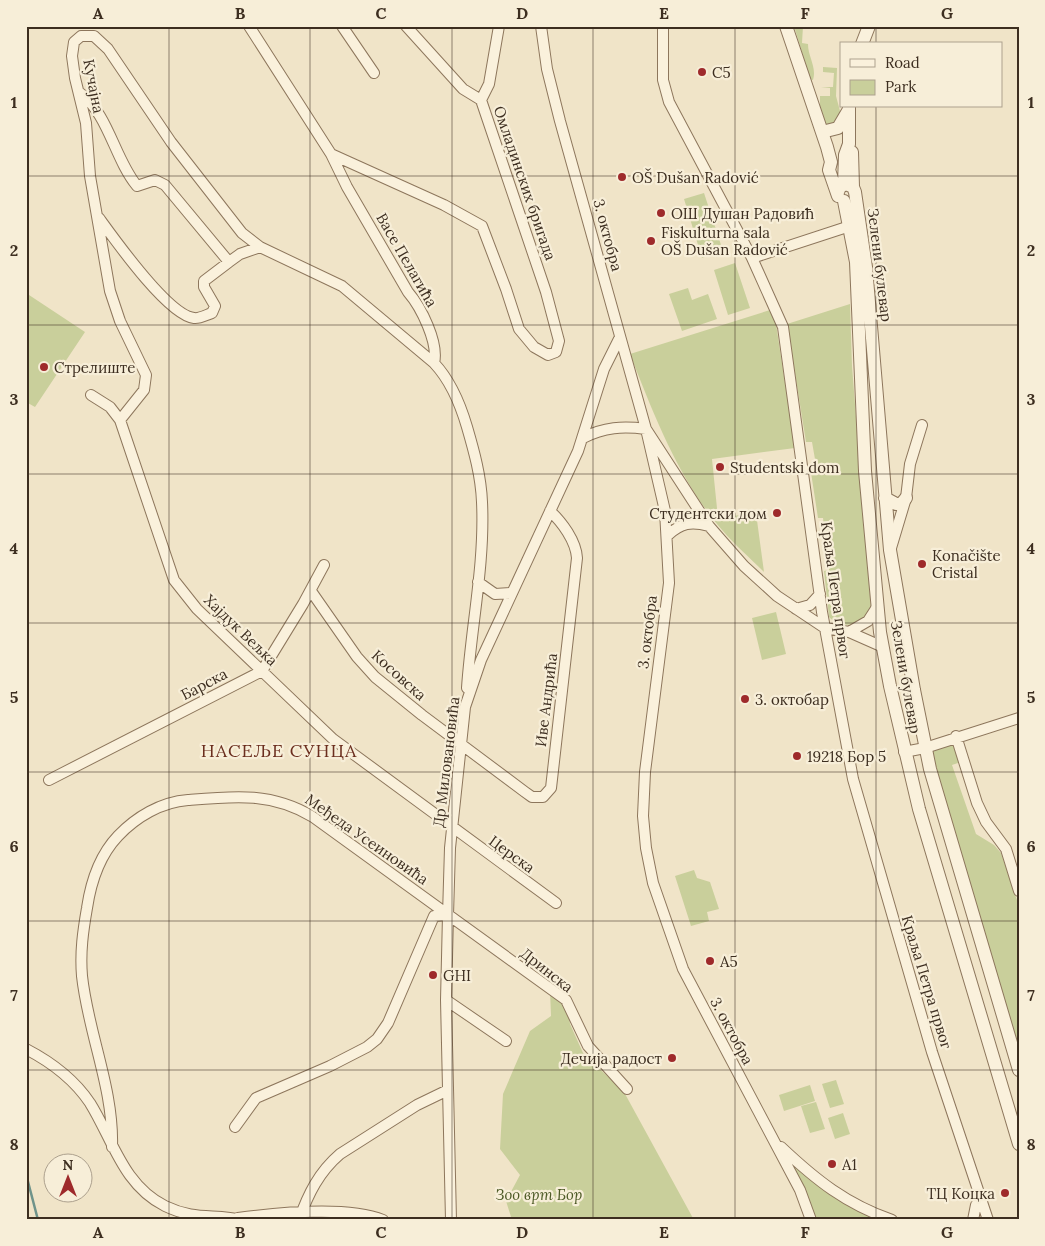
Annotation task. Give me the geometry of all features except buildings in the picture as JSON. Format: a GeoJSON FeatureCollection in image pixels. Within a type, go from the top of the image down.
{"type":"FeatureCollection","features":[{"type":"Feature","properties":{"kind":"street","name":"Васе Пелагића"},"geometry":{"type":"LineString","coordinates":[[249,26],[332,154],[347,187],[408,292],[418,305],[435,348],[434,363]]}},
{"type":"Feature","properties":{"kind":"street"},"geometry":{"type":"LineString","coordinates":[[342,26],[374,73]]}},
{"type":"Feature","properties":{"kind":"street","name":"Омладинских бригада"},"geometry":{"type":"LineString","coordinates":[[332,154],[444,205],[482,226],[519,329],[526,339],[548,356],[558,350],[559,341],[546,292],[481,100],[463,89],[406,26]]}},
{"type":"Feature","properties":{"kind":"street"},"geometry":{"type":"LineString","coordinates":[[481,100],[489,84],[499,26]]}},
{"type":"Feature","properties":{"kind":"street","name":"3. октобра"},"geometry":{"type":"LineString","coordinates":[[541,26],[547,69],[661,487],[668,536],[668,583],[645,772],[643,816],[646,848],[660,907],[683,969],[800,1190],[811,1220]]}},
{"type":"Feature","properties":{"kind":"street","name":"Краља Петра првог"},"geometry":{"type":"LineString","coordinates":[[663,26],[663,80],[669,102],[752,258],[779,314],[786,338],[820,594],[856,789],[915,996],[988,1220]]}},
{"type":"Feature","properties":{"kind":"street","name":"Зелени булевар"},"geometry":{"type":"LineString","coordinates":[[786,26],[831,162],[837,168],[846,191],[866,267],[890,550],[925,748],[1019,1070]]}},
{"type":"Feature","properties":{"kind":"street"},"geometry":{"type":"LineString","coordinates":[[863,42],[869,26]]}},
{"type":"Feature","properties":{"kind":"street","name":"Кучајна"},"geometry":{"type":"LineString","coordinates":[[229,262],[206,278],[204,287],[215,306],[212,313],[195,319],[178,312],[125,254],[97,215],[90,176],[86,123],[75,78],[72,48],[76,38],[87,35],[99,39],[108,49],[171,142],[217,204],[242,233],[260,247],[331,280],[379,316],[434,363]]}},
{"type":"Feature","properties":{"kind":"street"},"geometry":{"type":"LineString","coordinates":[[79,92],[87,99],[108,132],[135,184],[140,186],[157,180],[165,185],[229,262],[240,254],[260,247]]}},
{"type":"Feature","properties":{"kind":"street"},"geometry":{"type":"LineString","coordinates":[[822,132],[838,128],[849,108]]}},
{"type":"Feature","properties":{"kind":"street"},"geometry":{"type":"LineString","coordinates":[[846,191],[853,154],[849,144],[849,108]]}},
{"type":"Feature","properties":{"kind":"street","name":"Зелени булевар"},"geometry":{"type":"LineString","coordinates":[[846,191],[857,274],[863,442],[877,607],[883,647],[904,752],[918,809],[1019,1144]]}},
{"type":"Feature","properties":{"kind":"street"},"geometry":{"type":"LineString","coordinates":[[97,215],[110,290],[120,322],[144,366],[146,375],[144,390],[120,420]]}},
{"type":"Feature","properties":{"kind":"street"},"geometry":{"type":"LineString","coordinates":[[752,258],[850,226]]}},
{"type":"Feature","properties":{"kind":"street","name":"Др Миловановића"},"geometry":{"type":"LineString","coordinates":[[451,1220],[446,1000],[448,914],[452,828],[466,707],[481,660],[583,438],[602,375],[613,348],[620,339]]}},
{"type":"Feature","properties":{"kind":"street"},"geometry":{"type":"LineString","coordinates":[[434,363],[448,380],[461,406],[478,472],[482,500],[478,582],[466,707]]}},
{"type":"Feature","properties":{"kind":"street","name":"Хајдук Вељка"},"geometry":{"type":"LineString","coordinates":[[91,395],[110,407],[120,420],[174,580],[197,610],[333,739],[452,828]]}},
{"type":"Feature","properties":{"kind":"street"},"geometry":{"type":"LineString","coordinates":[[583,438],[593,432],[617,426],[646,429],[709,526],[744,566],[776,596],[826,628],[849,632],[883,647]]}},
{"type":"Feature","properties":{"kind":"street"},"geometry":{"type":"LineString","coordinates":[[890,550],[906,498],[910,464],[922,426]]}},
{"type":"Feature","properties":{"kind":"street"},"geometry":{"type":"LineString","coordinates":[[885,498],[896,504],[901,504],[906,498]]}},
{"type":"Feature","properties":{"kind":"street","name":"Иве Андрића"},"geometry":{"type":"LineString","coordinates":[[461,744],[532,797],[543,797],[549,791],[577,558],[570,538],[558,518],[550,511]]}},
{"type":"Feature","properties":{"kind":"street"},"geometry":{"type":"LineString","coordinates":[[668,536],[681,524],[691,522],[709,526]]}},
{"type":"Feature","properties":{"kind":"street"},"geometry":{"type":"LineString","coordinates":[[262,671],[311,591],[324,565]]}},
{"type":"Feature","properties":{"kind":"street"},"geometry":{"type":"LineString","coordinates":[[478,582],[494,594],[512,593]]}},
{"type":"Feature","properties":{"kind":"street","name":"Косовска"},"geometry":{"type":"LineString","coordinates":[[311,591],[357,657],[375,677],[461,744]]}},
{"type":"Feature","properties":{"kind":"street"},"geometry":{"type":"LineString","coordinates":[[796,609],[810,605],[820,594]]}},
{"type":"Feature","properties":{"kind":"street"},"geometry":{"type":"LineString","coordinates":[[849,632],[868,621],[877,607]]}},
{"type":"Feature","properties":{"kind":"street","name":"Барска"},"geometry":{"type":"LineString","coordinates":[[49,780],[262,671]]}},
{"type":"Feature","properties":{"kind":"street"},"geometry":{"type":"LineString","coordinates":[[904,752],[925,748],[956,736],[1019,718]]}},
{"type":"Feature","properties":{"kind":"street"},"geometry":{"type":"LineString","coordinates":[[956,736],[977,803],[986,822],[1006,849],[1019,891]]}},
{"type":"Feature","properties":{"kind":"street","name":"Међеда Усеиновића"},"geometry":{"type":"LineString","coordinates":[[112,1147],[110,1113],[82,977],[82,931],[88,897],[99,864],[113,842],[135,821],[157,809],[183,801],[259,797],[287,803],[313,816],[448,914]]}},
{"type":"Feature","properties":{"kind":"street","name":"Церска"},"geometry":{"type":"LineString","coordinates":[[452,828],[556,903]]}},
{"type":"Feature","properties":{"kind":"street"},"geometry":{"type":"LineString","coordinates":[[235,1127],[256,1098],[330,1066],[377,1039],[388,1023],[434,916],[448,914]]}},
{"type":"Feature","properties":{"kind":"street","name":"Дринска"},"geometry":{"type":"LineString","coordinates":[[448,914],[566,1000],[588,1046],[627,1089]]}},
{"type":"Feature","properties":{"kind":"street"},"geometry":{"type":"LineString","coordinates":[[446,1000],[506,1041]]}},
{"type":"Feature","properties":{"kind":"street"},"geometry":{"type":"LineString","coordinates":[[26,1049],[55,1067],[83,1094],[132,1180],[164,1205],[201,1217],[240,1219],[357,1214],[384,1220]]}},
{"type":"Feature","properties":{"kind":"street"},"geometry":{"type":"LineString","coordinates":[[300,1217],[307,1196],[321,1172],[340,1154],[417,1105],[448,1090]]}},
{"type":"Feature","properties":{"kind":"street"},"geometry":{"type":"LineString","coordinates":[[776,1143],[829,1190],[857,1206],[892,1220]]}},
{"type":"Feature","properties":{"kind":"street","name":"Краља Петра првог"},"geometry":{"type":"LineString","coordinates":[[970,1169],[968,1178],[981,1220]]}},
{"type":"Feature","properties":{"kind":"street"},"geometry":{"type":"LineString","coordinates":[[973,1220],[976,1205]]}},
{"type":"Feature","properties":{"kind":"green space"},"geometry":{"type":"Polygon","coordinates":[[[794,26],[803,26],[802,43],[808,44],[814,71],[813,80],[810,79],[794,26]]]}},
{"type":"Feature","properties":{"kind":"green space"},"geometry":{"type":"Polygon","coordinates":[[[823,67],[837,68],[836,96],[840,111],[839,121],[828,131],[820,110],[820,96],[830,96],[830,88],[821,87],[833,87],[834,73],[823,72],[823,67]]]}},
{"type":"Feature","properties":{"kind":"green space"},"geometry":{"type":"Polygon","coordinates":[[[704,193],[723,251],[702,258],[684,199],[704,193]]]}},
{"type":"Feature","properties":{"kind":"green space"},"geometry":{"type":"Polygon","coordinates":[[[735,263],[750,308],[728,315],[714,270],[735,263]]]}},
{"type":"Feature","properties":{"kind":"green space"},"geometry":{"type":"Polygon","coordinates":[[[688,288],[692,300],[708,294],[717,319],[682,331],[669,294],[688,288]]]}},
{"type":"Feature","properties":{"kind":"green space","name":"Стрелиште"},"geometry":{"type":"Polygon","coordinates":[[[26,293],[85,332],[35,407],[26,402],[26,293]]]}},
{"type":"Feature","properties":{"kind":"green space"},"geometry":{"type":"Polygon","coordinates":[[[850,304],[852,366],[871,609],[862,619],[846,625],[840,624],[829,617],[824,571],[829,570],[823,518],[818,518],[810,466],[816,465],[812,442],[806,442],[787,324],[850,304]]]}},
{"type":"Feature","properties":{"kind":"green space"},"geometry":{"type":"Polygon","coordinates":[[[770,310],[776,324],[795,448],[712,459],[718,518],[756,513],[764,572],[723,531],[693,491],[658,424],[630,354],[770,310]]]}},
{"type":"Feature","properties":{"kind":"green space"},"geometry":{"type":"Polygon","coordinates":[[[776,612],[786,654],[762,660],[752,618],[776,612]]]}},
{"type":"Feature","properties":{"kind":"green space"},"geometry":{"type":"Polygon","coordinates":[[[952,745],[959,755],[958,763],[952,765],[976,834],[994,845],[1001,853],[1019,906],[1019,1052],[931,760],[933,750],[952,745]]]}},
{"type":"Feature","properties":{"kind":"green space"},"geometry":{"type":"Polygon","coordinates":[[[694,870],[697,878],[710,882],[719,909],[707,912],[709,921],[691,926],[675,876],[694,870]]]}},
{"type":"Feature","properties":{"kind":"green space","name":"Зоо врт Бор"},"geometry":{"type":"Polygon","coordinates":[[[550,990],[568,1007],[570,1024],[583,1053],[624,1092],[694,1220],[512,1220],[506,1201],[520,1175],[500,1149],[503,1094],[530,1031],[551,1016],[550,990]]]}},
{"type":"Feature","properties":{"kind":"green space"},"geometry":{"type":"Polygon","coordinates":[[[836,1080],[844,1104],[830,1108],[822,1084],[836,1080]]]}},
{"type":"Feature","properties":{"kind":"green space"},"geometry":{"type":"Polygon","coordinates":[[[810,1085],[815,1101],[784,1111],[779,1095],[810,1085]]]}},
{"type":"Feature","properties":{"kind":"green space"},"geometry":{"type":"Polygon","coordinates":[[[816,1102],[825,1129],[810,1133],[801,1106],[816,1102]]]}},
{"type":"Feature","properties":{"kind":"green space"},"geometry":{"type":"Polygon","coordinates":[[[843,1113],[850,1134],[835,1139],[828,1118],[843,1113]]]}},
{"type":"Feature","properties":{"kind":"green space"},"geometry":{"type":"Polygon","coordinates":[[[791,1163],[830,1195],[876,1220],[816,1220],[791,1163]]]}},
{"type":"Feature","properties":{"kind":"waterway"},"geometry":{"type":"LineString","coordinates":[[26,1174],[38,1220]]}},
{"type":"Feature","properties":{"kind":"place","name":"C5"},"geometry":{"type":"Point","coordinates":[702,72]}},
{"type":"Feature","properties":{"kind":"place","name":"OŠ Dušan Radović"},"geometry":{"type":"Point","coordinates":[622,177]}},
{"type":"Feature","properties":{"kind":"place","name":"ОШ Душан Радовић"},"geometry":{"type":"Point","coordinates":[661,213]}},
{"type":"Feature","properties":{"kind":"place","name":"Fiskulturna sala OŠ Dušan Radović"},"geometry":{"type":"Point","coordinates":[651,241]}},
{"type":"Feature","properties":{"kind":"place","name":"Стрелиште"},"geometry":{"type":"Point","coordinates":[44,367]}},
{"type":"Feature","properties":{"kind":"place","name":"Studentski dom"},"geometry":{"type":"Point","coordinates":[720,467]}},
{"type":"Feature","properties":{"kind":"place","name":"Студентски дом"},"geometry":{"type":"Point","coordinates":[777,513]}},
{"type":"Feature","properties":{"kind":"place","name":"Konačište Cristal"},"geometry":{"type":"Point","coordinates":[922,564]}},
{"type":"Feature","properties":{"kind":"place","name":"3. октобар"},"geometry":{"type":"Point","coordinates":[745,699]}},
{"type":"Feature","properties":{"kind":"place","name":"19218 Бор 5"},"geometry":{"type":"Point","coordinates":[797,756]}},
{"type":"Feature","properties":{"kind":"place","name":"A5"},"geometry":{"type":"Point","coordinates":[710,961]}},
{"type":"Feature","properties":{"kind":"place","name":"GHI"},"geometry":{"type":"Point","coordinates":[433,975]}},
{"type":"Feature","properties":{"kind":"place","name":"Дечија радост"},"geometry":{"type":"Point","coordinates":[672,1058]}},
{"type":"Feature","properties":{"kind":"place","name":"A1"},"geometry":{"type":"Point","coordinates":[832,1164]}},
{"type":"Feature","properties":{"kind":"place","name":"ТЦ Коцка"},"geometry":{"type":"Point","coordinates":[1005,1193]}},
{"type":"Feature","properties":{"kind":"district","name":"НАСЕЉЕ СУНЦА"},"geometry":{"type":"Point","coordinates":[279,750]}}]}
